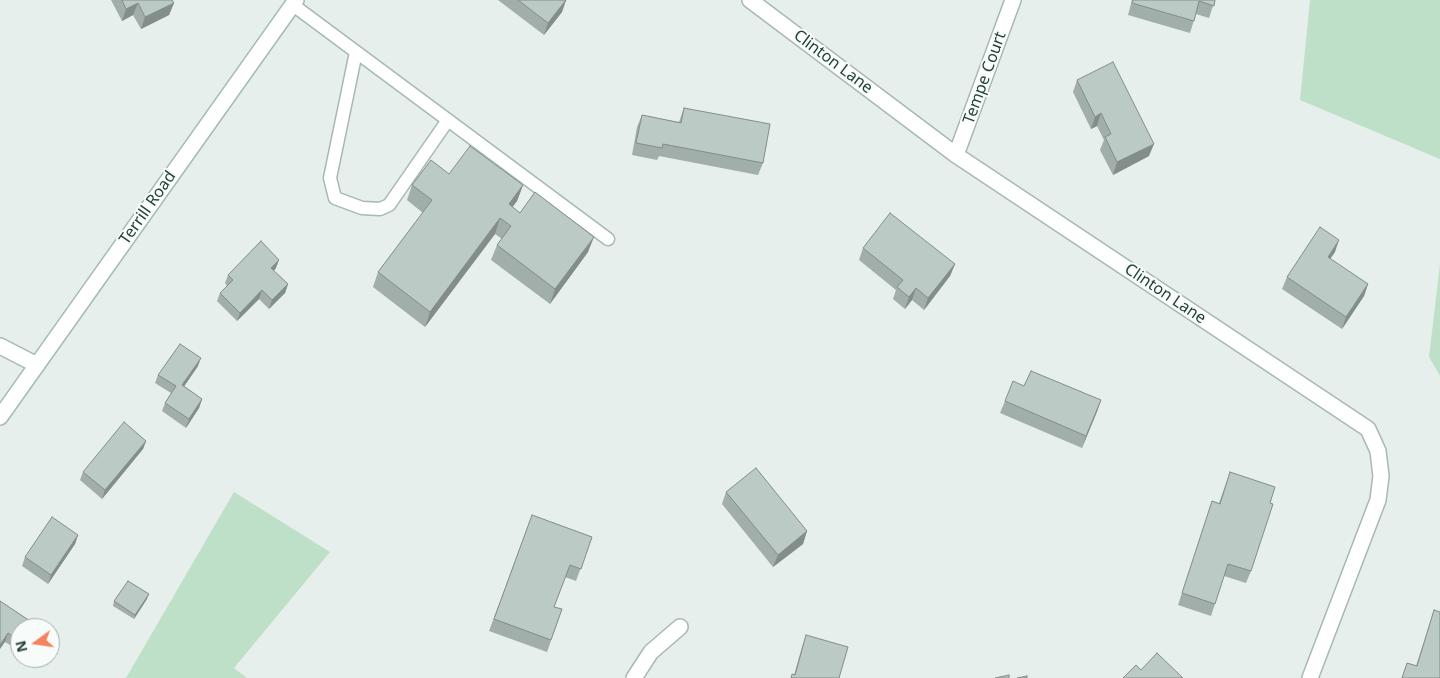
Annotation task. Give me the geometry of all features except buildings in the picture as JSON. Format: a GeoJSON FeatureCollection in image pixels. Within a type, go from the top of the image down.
{"type":"FeatureCollection","features":[{"type":"Feature","properties":{"kind":"street","name":"Clinton Lane"},"geometry":{"type":"LineString","coordinates":[[750,0],[956,156],[1368,429],[1378,451],[1382,476],[1378,500],[1310,678]]}},
{"type":"Feature","properties":{"kind":"street","name":"Tempe Court"},"geometry":{"type":"LineString","coordinates":[[956,156],[1013,0]]}},
{"type":"Feature","properties":{"kind":"street","name":"Terrill Road"},"geometry":{"type":"LineString","coordinates":[[0,417],[294,2]]}},
{"type":"Feature","properties":{"kind":"street"},"geometry":{"type":"LineString","coordinates":[[0,346],[37,365]]}},
{"type":"Feature","properties":{"kind":"street"},"geometry":{"type":"LineString","coordinates":[[634,678],[651,652],[680,627]]}},
{"type":"Feature","properties":{"kind":"lane"},"geometry":{"type":"LineString","coordinates":[[294,2],[356,52],[608,239]]}},
{"type":"Feature","properties":{"kind":"lane"},"geometry":{"type":"LineString","coordinates":[[356,52],[330,178],[335,198],[362,208],[380,209],[389,205],[448,120]]}},
{"type":"Feature","properties":{"kind":"green space"},"geometry":{"type":"Polygon","coordinates":[[[1310,0],[1440,0],[1440,159],[1300,100],[1310,0]]]}},
{"type":"Feature","properties":{"kind":"green space"},"geometry":{"type":"Polygon","coordinates":[[[1440,264],[1440,376],[1429,357],[1440,264]]]}},
{"type":"Feature","properties":{"kind":"green space"},"geometry":{"type":"Polygon","coordinates":[[[234,492],[330,552],[234,668],[247,678],[126,678],[234,492]]]}}]}
